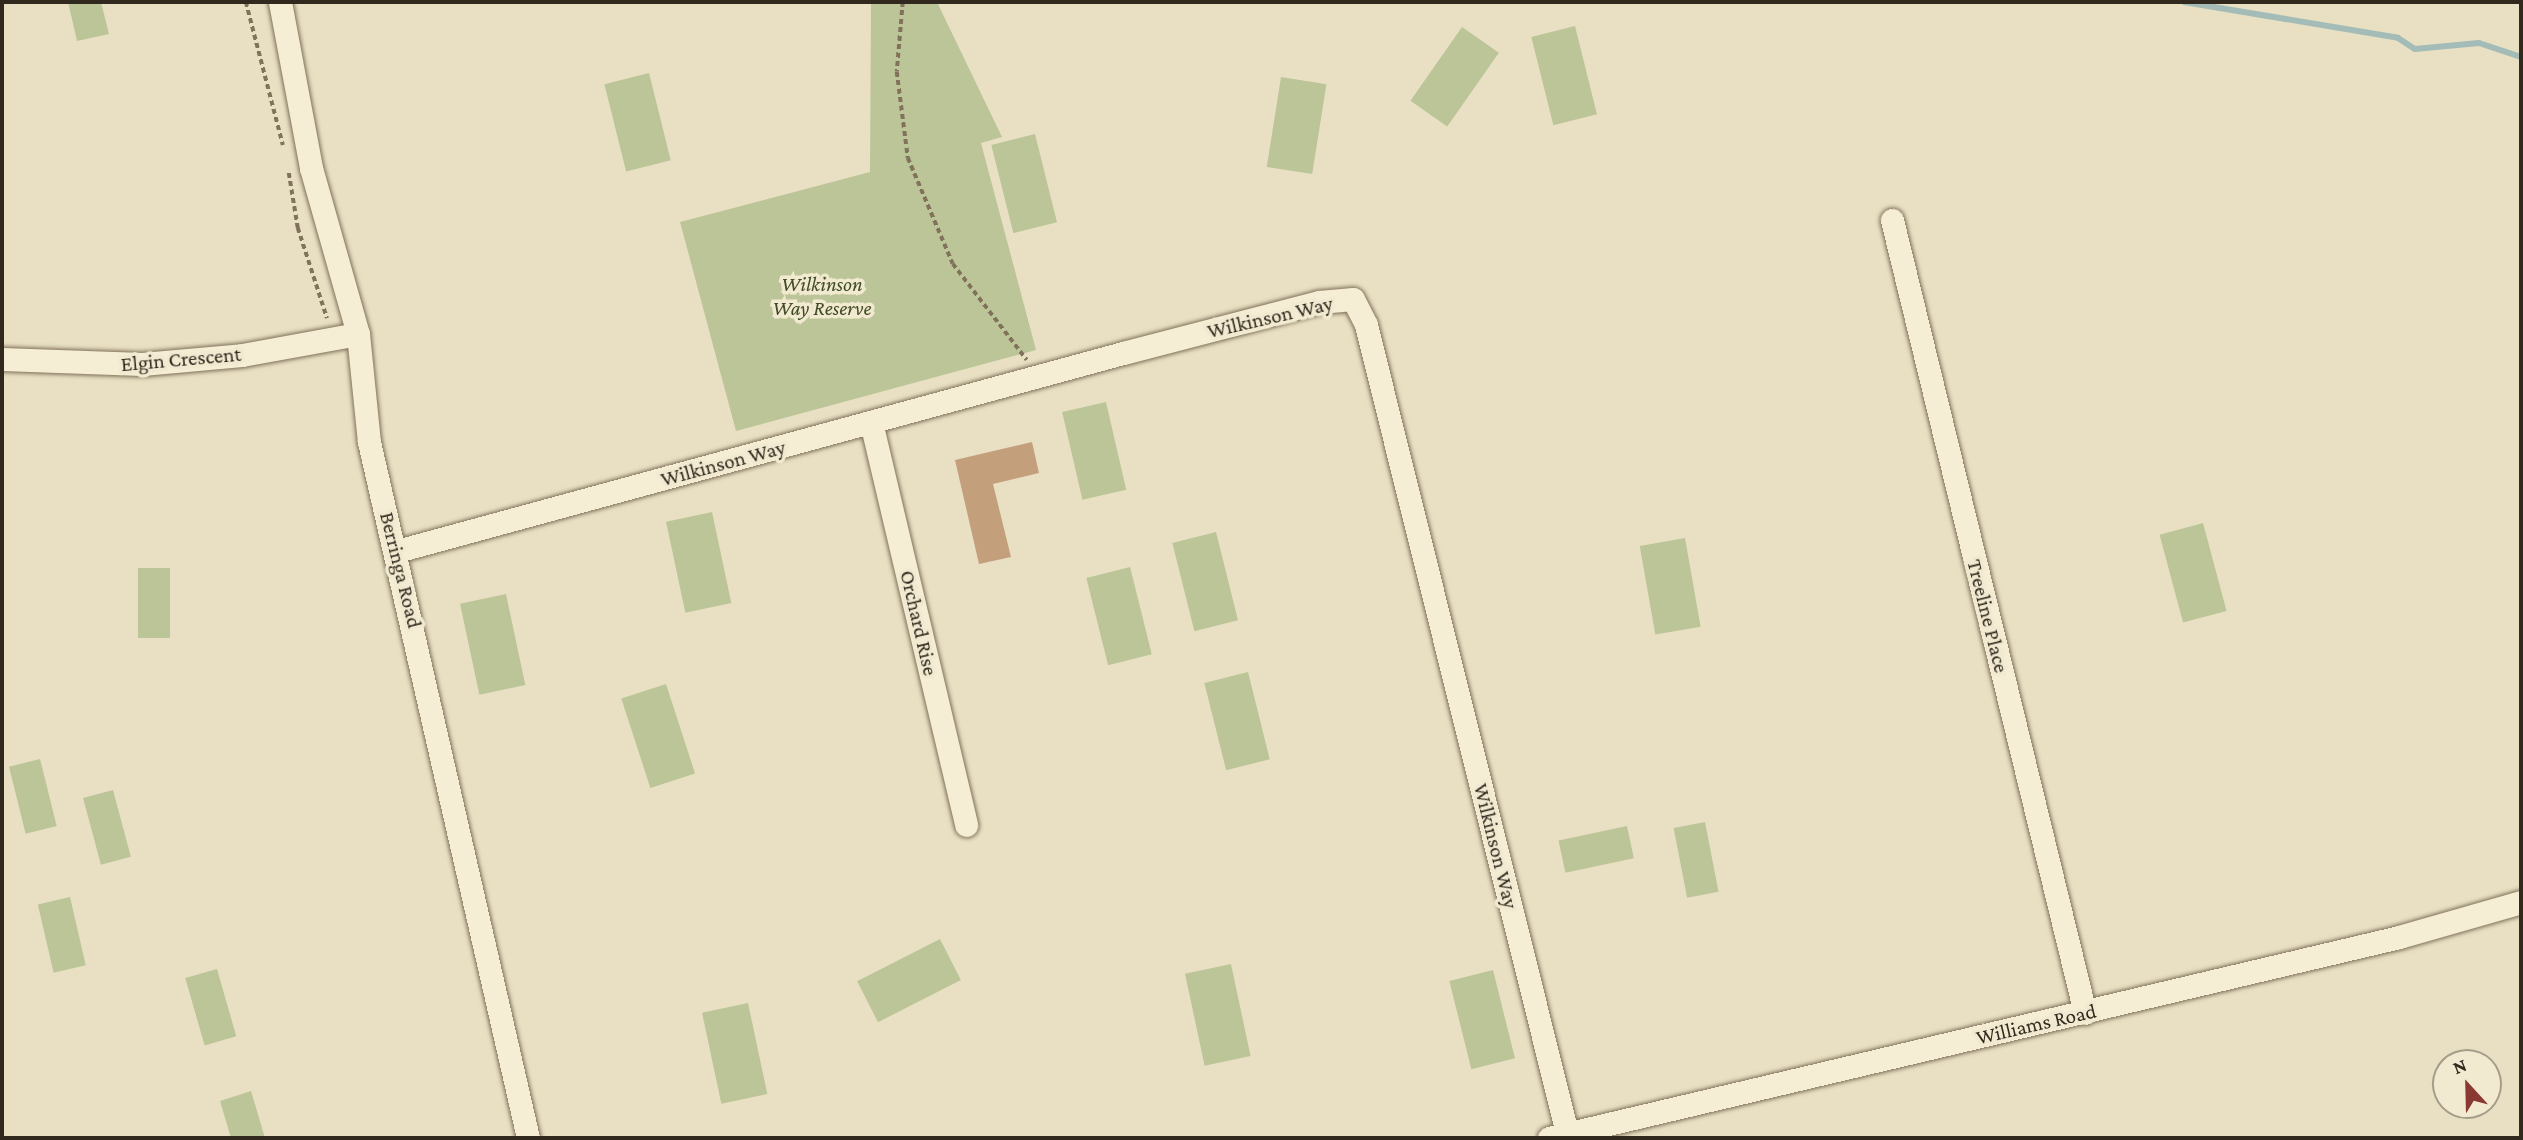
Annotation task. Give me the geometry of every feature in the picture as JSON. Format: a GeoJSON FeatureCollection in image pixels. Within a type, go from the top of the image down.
{"type":"FeatureCollection","features":[{"type":"Feature","properties":{"kind":"street","name":"Berringa Road"},"geometry":{"type":"LineString","coordinates":[[280,2],[311,168],[358,334],[369,442],[397,551],[528,1138]]}},
{"type":"Feature","properties":{"kind":"street","name":"Treeline Place"},"geometry":{"type":"LineString","coordinates":[[1892,220],[2085,1013]]}},
{"type":"Feature","properties":{"kind":"street","name":"Wilkinson Way"},"geometry":{"type":"LineString","coordinates":[[397,551],[1319,302],[1353,299],[1366,325],[1558,1136]]}},
{"type":"Feature","properties":{"kind":"street","name":"Elgin Crescent"},"geometry":{"type":"LineString","coordinates":[[2,359],[142,364],[242,355],[358,334]]}},
{"type":"Feature","properties":{"kind":"street","name":"Orchard Rise"},"geometry":{"type":"LineString","coordinates":[[871,422],[966,825]]}},
{"type":"Feature","properties":{"kind":"street","name":"Williams Road"},"geometry":{"type":"LineString","coordinates":[[1558,1136],[2085,1013],[2521,902]]}},
{"type":"Feature","properties":{"kind":"path"},"geometry":{"type":"LineString","coordinates":[[903,2],[897,72],[908,158],[953,264],[1039,376]]}},
{"type":"Feature","properties":{"kind":"green space"},"geometry":{"type":"Polygon","coordinates":[[[68,2],[101,2],[109,34],[77,41],[68,2]]]}},
{"type":"Feature","properties":{"kind":"green space","name":"Wilkinson Way Reserve"},"geometry":{"type":"Polygon","coordinates":[[[871,2],[937,2],[1002,137],[981,143],[1036,350],[736,431],[680,222],[870,172],[871,2]]]}},
{"type":"Feature","properties":{"kind":"green space"},"geometry":{"type":"Polygon","coordinates":[[[1575,26],[1597,114],[1553,125],[1531,37],[1575,26]]]}},
{"type":"Feature","properties":{"kind":"green space"},"geometry":{"type":"Polygon","coordinates":[[[1462,27],[1499,53],[1447,127],[1410,101],[1462,27]]]}},
{"type":"Feature","properties":{"kind":"green space"},"geometry":{"type":"Polygon","coordinates":[[[649,73],[671,160],[626,171],[604,84],[649,73]]]}},
{"type":"Feature","properties":{"kind":"green space"},"geometry":{"type":"Polygon","coordinates":[[[1281,77],[1326,84],[1312,174],[1267,167],[1281,77]]]}},
{"type":"Feature","properties":{"kind":"green space"},"geometry":{"type":"Polygon","coordinates":[[[1035,134],[1057,222],[1013,233],[991,145],[1035,134]]]}},
{"type":"Feature","properties":{"kind":"green space"},"geometry":{"type":"Polygon","coordinates":[[[1106,402],[1126,490],[1082,500],[1062,412],[1106,402]]]}},
{"type":"Feature","properties":{"kind":"green space"},"geometry":{"type":"Polygon","coordinates":[[[712,512],[731,603],[685,613],[666,522],[712,512]]]}},
{"type":"Feature","properties":{"kind":"green space"},"geometry":{"type":"Polygon","coordinates":[[[2203,523],[2227,611],[2183,623],[2160,535],[2203,523]]]}},
{"type":"Feature","properties":{"kind":"green space"},"geometry":{"type":"Polygon","coordinates":[[[1216,532],[1238,620],[1194,631],[1172,543],[1216,532]]]}},
{"type":"Feature","properties":{"kind":"green space"},"geometry":{"type":"Polygon","coordinates":[[[1685,538],[1701,627],[1655,635],[1640,546],[1685,538]]]}},
{"type":"Feature","properties":{"kind":"green space"},"geometry":{"type":"Polygon","coordinates":[[[1130,567],[1152,654],[1108,665],[1086,578],[1130,567]]]}},
{"type":"Feature","properties":{"kind":"green space"},"geometry":{"type":"Polygon","coordinates":[[[138,568],[170,568],[170,638],[138,638],[138,568]]]}},
{"type":"Feature","properties":{"kind":"green space"},"geometry":{"type":"Polygon","coordinates":[[[506,594],[525,685],[479,695],[460,604],[506,594]]]}},
{"type":"Feature","properties":{"kind":"green space"},"geometry":{"type":"Polygon","coordinates":[[[1248,672],[1270,759],[1226,770],[1204,683],[1248,672]]]}},
{"type":"Feature","properties":{"kind":"green space"},"geometry":{"type":"Polygon","coordinates":[[[666,684],[695,773],[650,788],[621,699],[666,684]]]}},
{"type":"Feature","properties":{"kind":"green space"},"geometry":{"type":"Polygon","coordinates":[[[40,759],[57,826],[26,834],[9,767],[40,759]]]}},
{"type":"Feature","properties":{"kind":"green space"},"geometry":{"type":"Polygon","coordinates":[[[113,790],[131,857],[101,865],[83,798],[113,790]]]}},
{"type":"Feature","properties":{"kind":"green space"},"geometry":{"type":"Polygon","coordinates":[[[1705,822],[1719,892],[1687,898],[1674,828],[1705,822]]]}},
{"type":"Feature","properties":{"kind":"green space"},"geometry":{"type":"Polygon","coordinates":[[[1627,826],[1634,858],[1565,873],[1559,841],[1627,826]]]}},
{"type":"Feature","properties":{"kind":"green space"},"geometry":{"type":"Polygon","coordinates":[[[70,897],[86,965],[54,973],[38,904],[70,897]]]}},
{"type":"Feature","properties":{"kind":"green space"},"geometry":{"type":"Polygon","coordinates":[[[940,939],[961,980],[878,1022],[857,981],[940,939]]]}},
{"type":"Feature","properties":{"kind":"green space"},"geometry":{"type":"Polygon","coordinates":[[[1231,964],[1251,1056],[1205,1066],[1185,974],[1231,964]]]}},
{"type":"Feature","properties":{"kind":"green space"},"geometry":{"type":"Polygon","coordinates":[[[217,969],[236,1036],[205,1045],[185,978],[217,969]]]}},
{"type":"Feature","properties":{"kind":"green space"},"geometry":{"type":"Polygon","coordinates":[[[1493,970],[1515,1058],[1471,1069],[1449,981],[1493,970]]]}},
{"type":"Feature","properties":{"kind":"green space"},"geometry":{"type":"Polygon","coordinates":[[[748,1003],[767,1094],[721,1104],[702,1013],[748,1003]]]}},
{"type":"Feature","properties":{"kind":"green space"},"geometry":{"type":"Polygon","coordinates":[[[251,1091],[265,1138],[231,1138],[220,1101],[251,1091]]]}},
{"type":"Feature","properties":{"kind":"building"},"geometry":{"type":"Polygon","coordinates":[[[1032,442],[1039,473],[993,484],[1011,557],[979,564],[955,460],[1032,442]]]}},
{"type":"Feature","properties":{"kind":"waterway"},"geometry":{"type":"LineString","coordinates":[[2184,2],[2398,38],[2415,49],[2479,43],[2521,57]]}}]}
